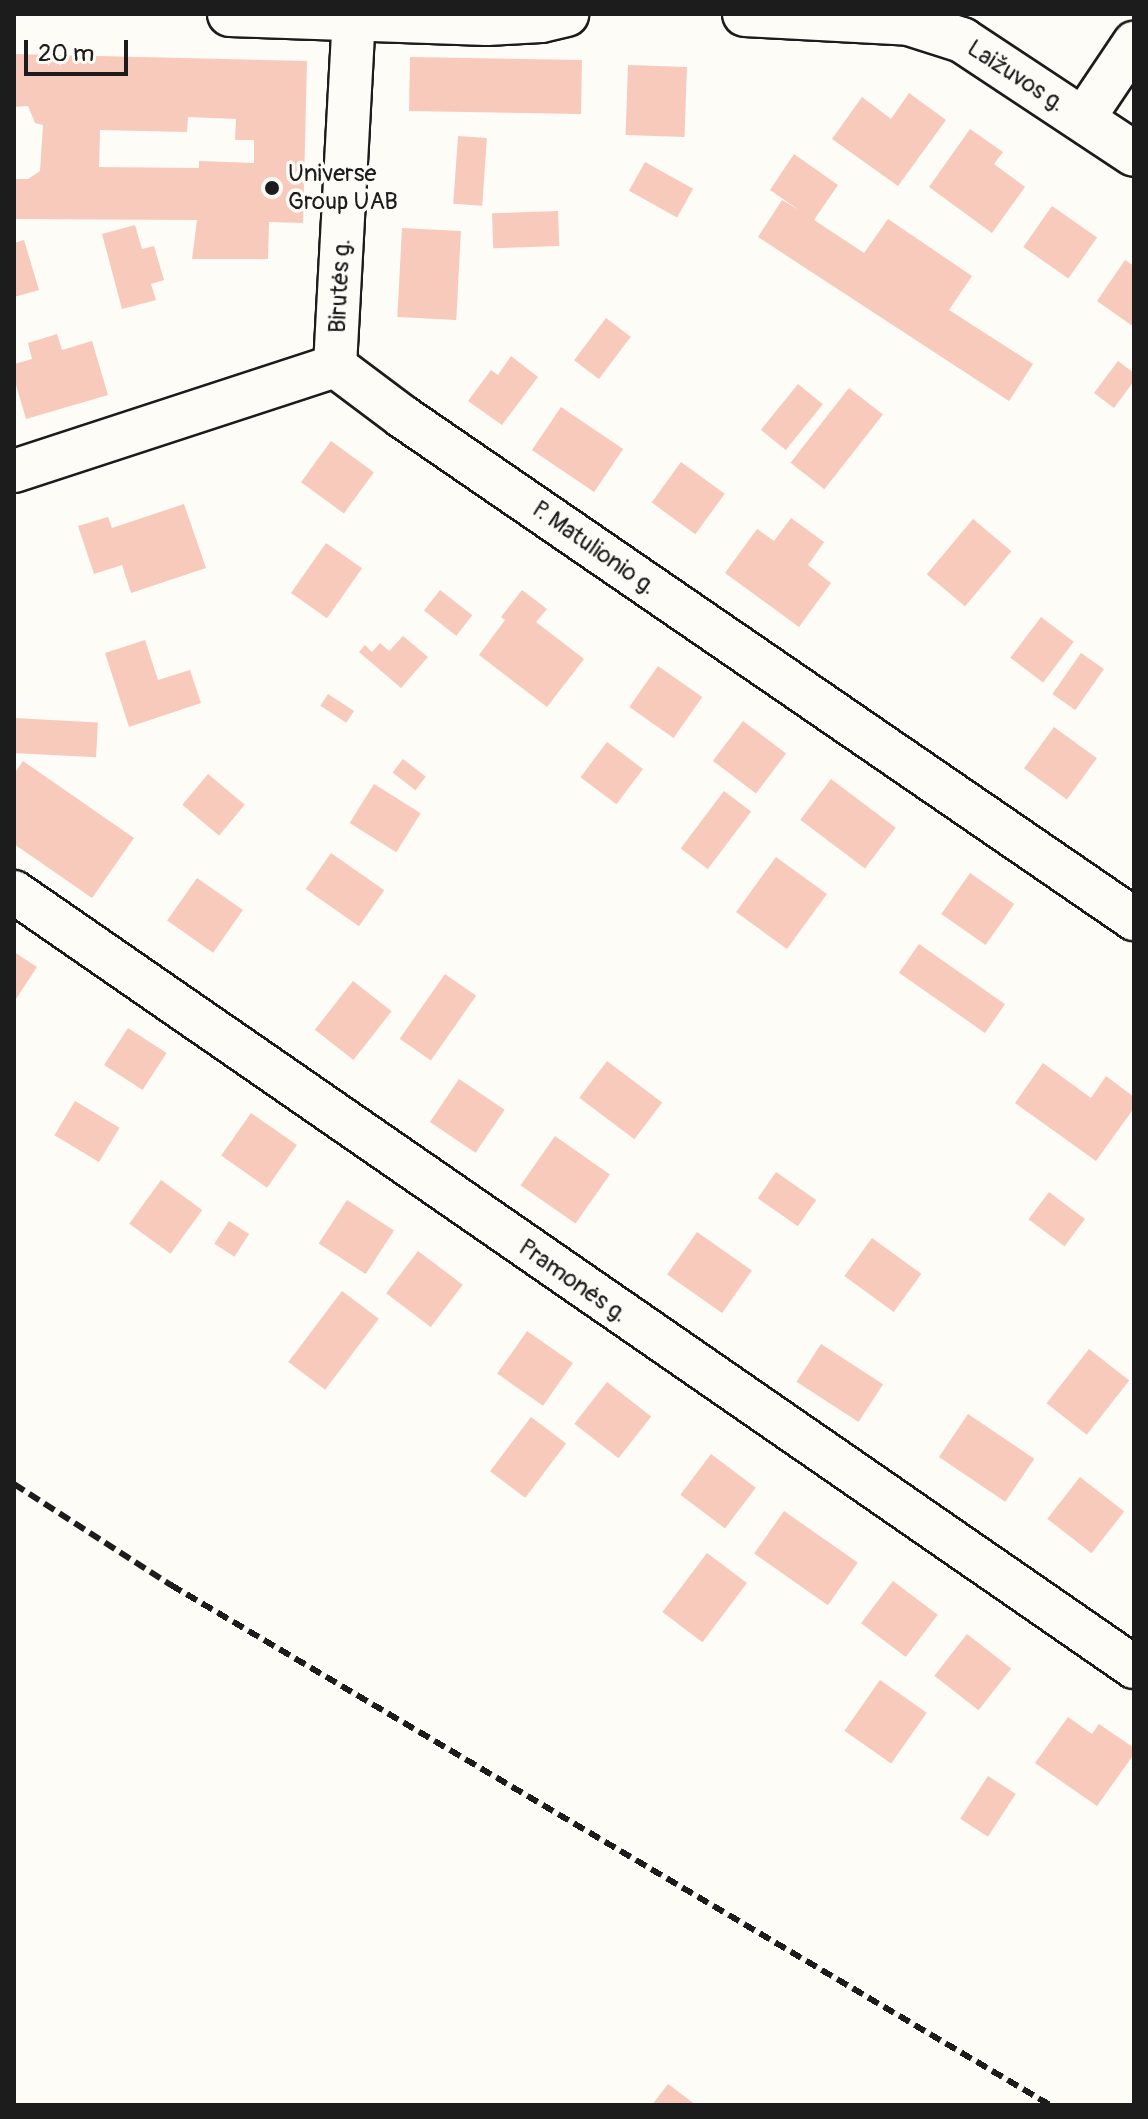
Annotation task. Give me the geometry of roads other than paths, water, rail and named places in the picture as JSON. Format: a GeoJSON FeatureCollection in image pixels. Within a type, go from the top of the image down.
{"type":"FeatureCollection","features":[{"type":"Feature","properties":{"kind":"main road"},"geometry":{"type":"LineString","coordinates":[[230,14],[487,23],[541,20],[566,14]]}},
{"type":"Feature","properties":{"kind":"main road","name":"Laižuvos g."},"geometry":{"type":"LineString","coordinates":[[745,14],[909,18],[962,40],[1134,154]]}},
{"type":"Feature","properties":{"kind":"street","name":"Birutės g."},"geometry":{"type":"LineString","coordinates":[[335,366],[354,16]]}},
{"type":"Feature","properties":{"kind":"street"},"geometry":{"type":"LineString","coordinates":[[1083,119],[1134,43]]}},
{"type":"Feature","properties":{"kind":"street"},"geometry":{"type":"LineString","coordinates":[[14,471],[335,366]]}},
{"type":"Feature","properties":{"kind":"street","name":"P. Matulionio g."},"geometry":{"type":"LineString","coordinates":[[335,366],[403,417],[1134,919]]}},
{"type":"Feature","properties":{"kind":"street","name":"Pramonės g."},"geometry":{"type":"LineString","coordinates":[[14,892],[1134,1667]]}},
{"type":"Feature","properties":{"kind":"railway"},"geometry":{"type":"LineString","coordinates":[[14,1484],[171,1585],[1050,2105]]}},
{"type":"Feature","properties":{"kind":"place","name":"Universe Group UAB"},"geometry":{"type":"Point","coordinates":[272,188]}}]}
